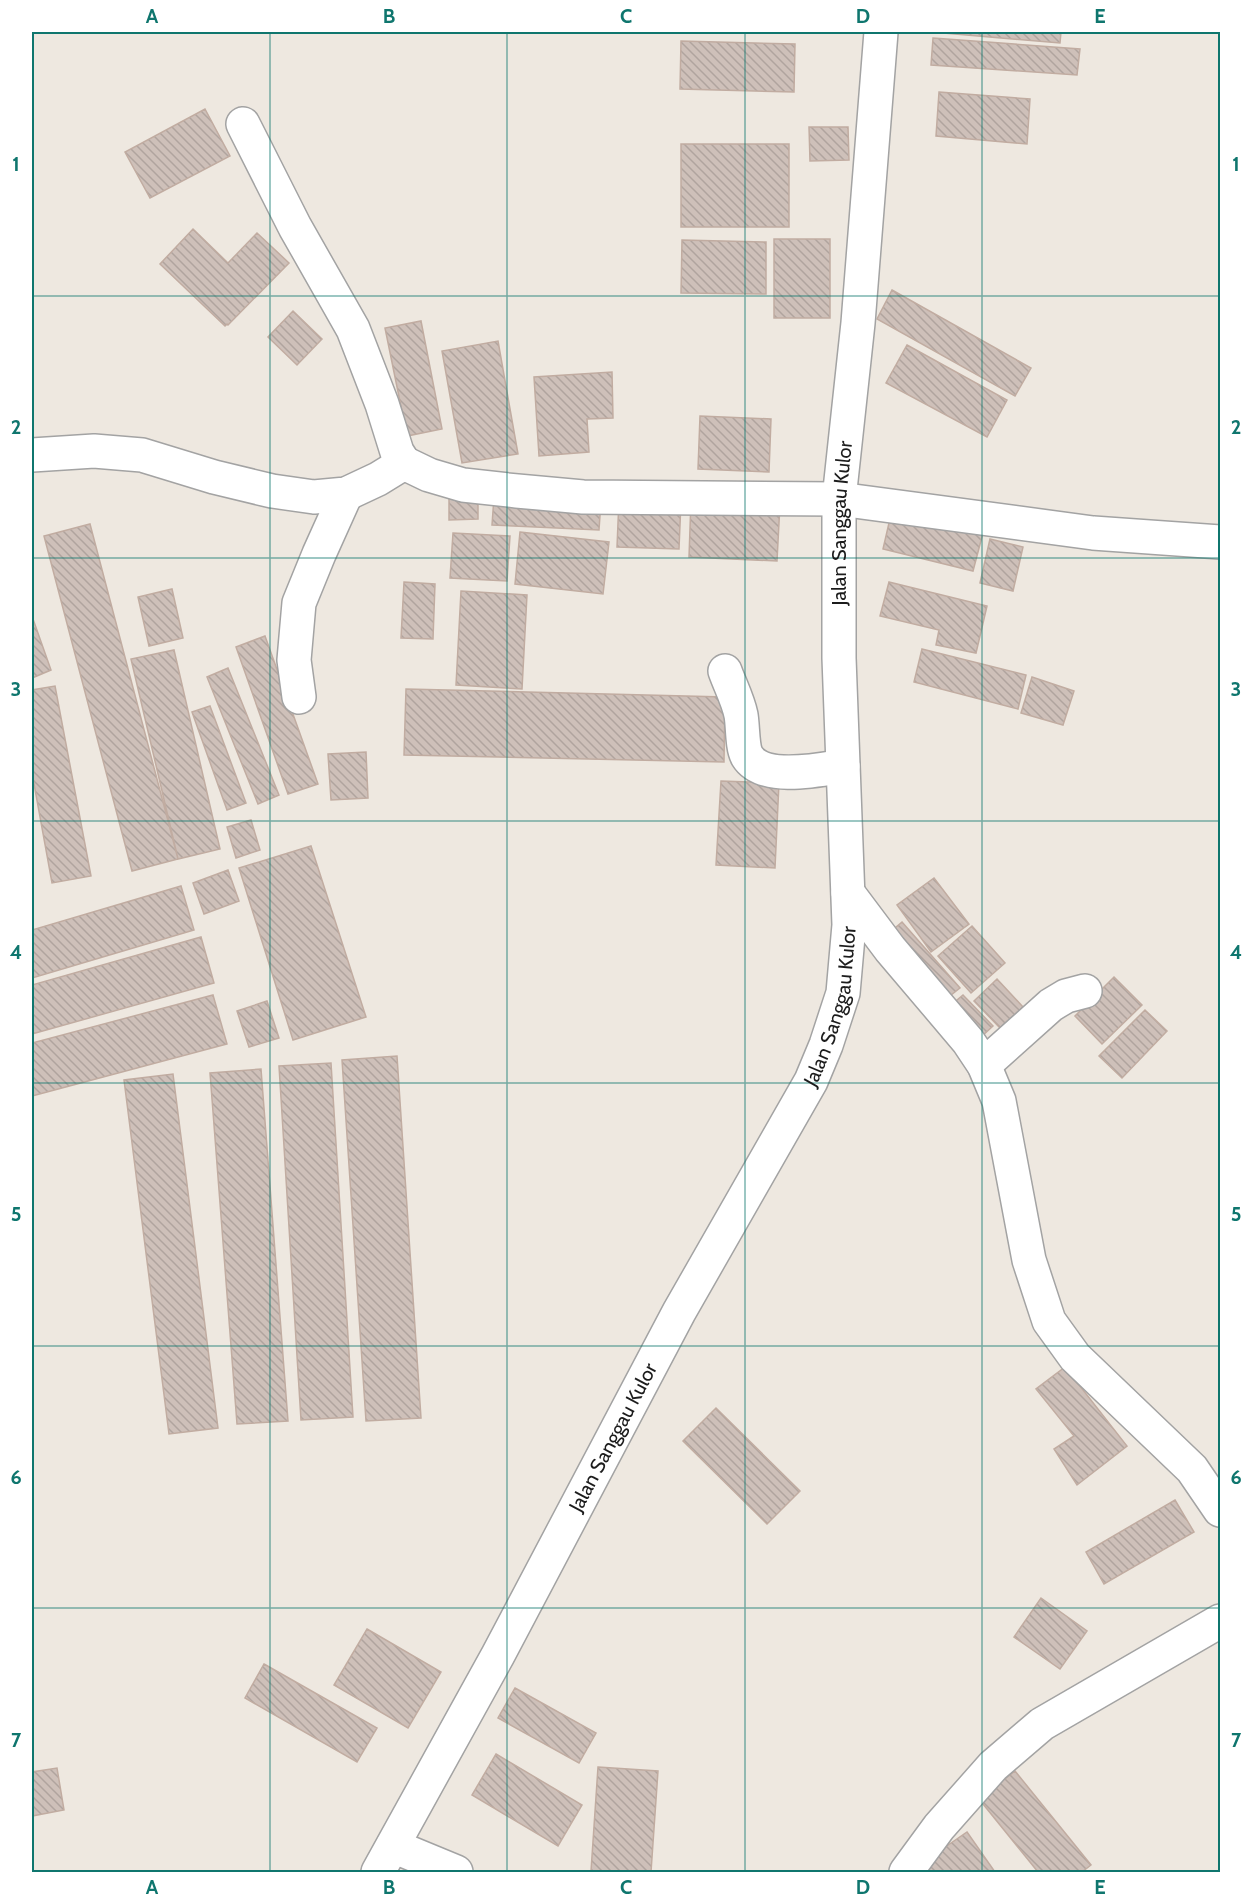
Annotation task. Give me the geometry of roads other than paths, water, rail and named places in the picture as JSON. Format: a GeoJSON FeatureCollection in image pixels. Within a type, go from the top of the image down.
{"type":"FeatureCollection","features":[{"type":"Feature","properties":{"kind":"street","name":"Jalan Sanggau Kulor"},"geometry":{"type":"LineString","coordinates":[[386,1859],[498,1655],[679,1312],[811,1081],[826,1046],[843,993],[849,925],[839,658],[839,499],[858,323],[881,32]]}},
{"type":"Feature","properties":{"kind":"street"},"geometry":{"type":"LineString","coordinates":[[243,124],[295,227],[353,329],[382,404],[397,452],[404,463],[429,474],[463,485],[583,497],[839,499],[1094,532],[1221,542]]}},
{"type":"Feature","properties":{"kind":"street"},"geometry":{"type":"LineString","coordinates":[[32,455],[94,451],[142,455],[214,477],[272,491],[314,497],[346,494],[378,479],[404,463]]}},
{"type":"Feature","properties":{"kind":"street"},"geometry":{"type":"LineString","coordinates":[[299,697],[294,660],[299,603],[346,494]]}},
{"type":"Feature","properties":{"kind":"street"},"geometry":{"type":"LineString","coordinates":[[725,671],[740,713],[746,755],[757,766],[777,771],[802,772],[843,766]]}},
{"type":"Feature","properties":{"kind":"street"},"geometry":{"type":"LineString","coordinates":[[848,893],[890,948],[968,1041],[984,1065],[999,1101],[1029,1260],[1050,1321],[1075,1357],[1192,1469],[1220,1505]]}},
{"type":"Feature","properties":{"kind":"street"},"geometry":{"type":"LineString","coordinates":[[984,1065],[1051,1005],[1066,996],[1085,991]]}},
{"type":"Feature","properties":{"kind":"street"},"geometry":{"type":"LineString","coordinates":[[906,1872],[939,1827],[993,1766],[1042,1724],[1221,1621]]}},
{"type":"Feature","properties":{"kind":"street"},"geometry":{"type":"LineString","coordinates":[[386,1859],[456,1872]]}}]}
